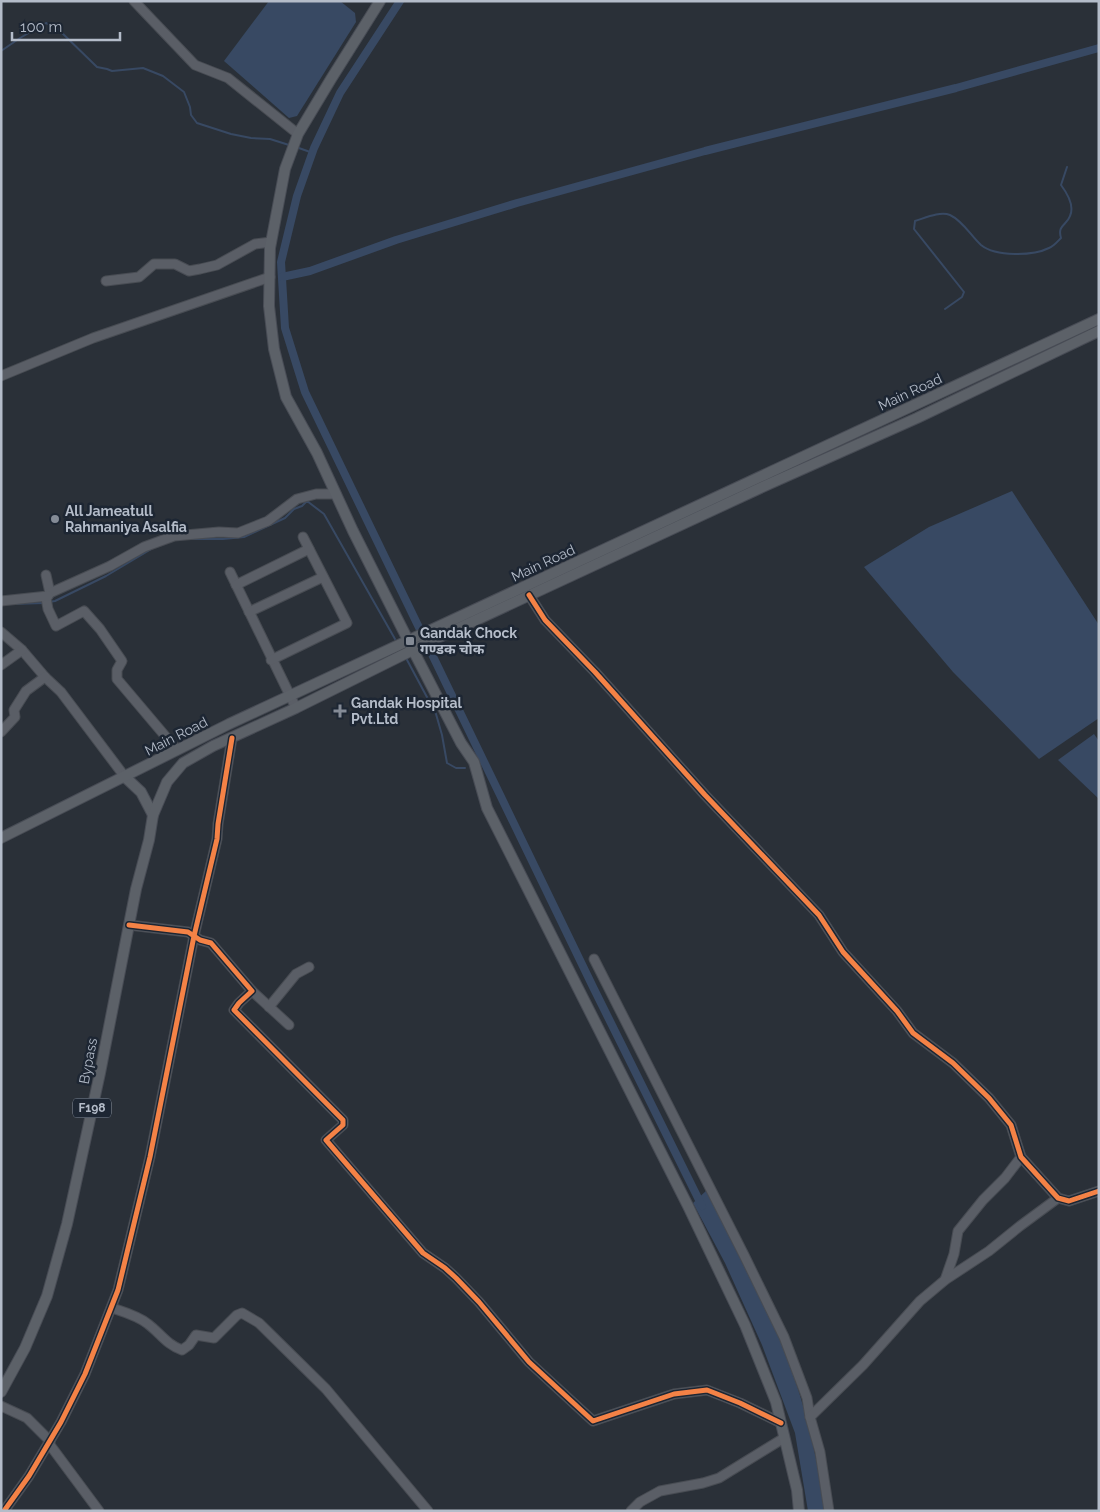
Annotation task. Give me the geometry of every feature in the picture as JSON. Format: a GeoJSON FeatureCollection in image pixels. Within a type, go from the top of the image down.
{"type":"FeatureCollection","features":[{"type":"Feature","properties":{"kind":"main road"},"geometry":{"type":"LineString","coordinates":[[380,1],[298,134],[284,169],[271,242],[269,306],[274,349],[286,397],[317,453],[462,743],[474,762],[488,808],[688,1206],[745,1325],[776,1402],[797,1490],[799,1511]]}},
{"type":"Feature","properties":{"kind":"main road","name":"Main Road"},"geometry":{"type":"LineString","coordinates":[[212,746],[296,708],[430,636],[1099,319]]}},
{"type":"Feature","properties":{"kind":"main road","name":"Main Road"},"geometry":{"type":"LineString","coordinates":[[430,636],[529,595],[933,410],[1099,331]]}},
{"type":"Feature","properties":{"kind":"main road"},"geometry":{"type":"LineString","coordinates":[[927,399],[933,410]]}},
{"type":"Feature","properties":{"kind":"main road","name":"Main Road"},"geometry":{"type":"LineString","coordinates":[[1,838],[289,696],[412,645]]}},
{"type":"Feature","properties":{"kind":"main road","name":"Bypass"},"geometry":{"type":"LineString","coordinates":[[1,1392],[25,1348],[47,1296],[67,1224],[100,1073],[136,889],[149,840],[153,816],[167,782],[174,772],[183,763],[212,746]]}},
{"type":"Feature","properties":{"kind":"main road"},"geometry":{"type":"LineString","coordinates":[[125,777],[142,792],[153,816]]}},
{"type":"Feature","properties":{"kind":"street"},"geometry":{"type":"LineString","coordinates":[[134,1],[195,65],[228,78],[298,134]]}},
{"type":"Feature","properties":{"kind":"street"},"geometry":{"type":"LineString","coordinates":[[106,281],[139,277],[154,264],[175,264],[189,271],[200,269],[217,264],[255,244],[271,242]]}},
{"type":"Feature","properties":{"kind":"street"},"geometry":{"type":"LineString","coordinates":[[1,376],[93,338],[270,277]]}},
{"type":"Feature","properties":{"kind":"street"},"geometry":{"type":"LineString","coordinates":[[1,600],[48,596],[144,547],[174,536],[238,533],[268,521],[297,499],[316,494],[336,494]]}},
{"type":"Feature","properties":{"kind":"street"},"geometry":{"type":"LineString","coordinates":[[271,660],[347,623],[303,537]]}},
{"type":"Feature","properties":{"kind":"street"},"geometry":{"type":"LineString","coordinates":[[236,585],[309,550]]}},
{"type":"Feature","properties":{"kind":"street"},"geometry":{"type":"LineString","coordinates":[[230,572],[271,660],[296,708]]}},
{"type":"Feature","properties":{"kind":"street"},"geometry":{"type":"LineString","coordinates":[[46,575],[48,609],[56,626],[84,611],[100,629],[122,660],[117,670],[117,679],[177,750]]}},
{"type":"Feature","properties":{"kind":"street"},"geometry":{"type":"LineString","coordinates":[[249,612],[323,577]]}},
{"type":"Feature","properties":{"kind":"street"},"geometry":{"type":"LineString","coordinates":[[529,595],[545,620],[595,672],[705,795],[819,914],[843,952],[897,1011],[914,1033],[953,1063],[989,1098],[1011,1125],[1021,1157],[1058,1198],[1069,1201],[1099,1191]]}},
{"type":"Feature","properties":{"kind":"street"},"geometry":{"type":"LineString","coordinates":[[1,632],[22,650],[45,678],[61,692],[125,777]]}},
{"type":"Feature","properties":{"kind":"street"},"geometry":{"type":"LineString","coordinates":[[1,665],[22,650]]}},
{"type":"Feature","properties":{"kind":"street"},"geometry":{"type":"LineString","coordinates":[[1,732],[15,717],[14,710],[26,691],[45,678]]}},
{"type":"Feature","properties":{"kind":"street"},"geometry":{"type":"LineString","coordinates":[[4,1511],[29,1476],[50,1441],[85,1374],[118,1290],[150,1157],[194,936],[217,838],[232,738]]}},
{"type":"Feature","properties":{"kind":"street"},"geometry":{"type":"LineString","coordinates":[[129,925],[188,932],[200,940],[212,942],[252,991],[289,1025]]}},
{"type":"Feature","properties":{"kind":"street"},"geometry":{"type":"LineString","coordinates":[[594,960],[740,1246],[784,1337],[805,1391],[820,1452],[829,1511]]}},
{"type":"Feature","properties":{"kind":"street"},"geometry":{"type":"LineString","coordinates":[[269,1007],[296,974],[309,967]]}},
{"type":"Feature","properties":{"kind":"street"},"geometry":{"type":"LineString","coordinates":[[252,991],[238,1003],[234,1010],[343,1120],[343,1125],[326,1140],[423,1253],[456,1278],[485,1308],[529,1362],[593,1421],[674,1394],[707,1390],[740,1403],[781,1423]]}},
{"type":"Feature","properties":{"kind":"street"},"geometry":{"type":"LineString","coordinates":[[945,1280],[954,1254],[958,1231],[1021,1157]]}},
{"type":"Feature","properties":{"kind":"street"},"geometry":{"type":"LineString","coordinates":[[810,1417],[863,1365],[920,1301],[945,1280],[989,1251],[1058,1198]]}},
{"type":"Feature","properties":{"kind":"street"},"geometry":{"type":"LineString","coordinates":[[112,1308],[148,1324],[173,1347],[182,1350],[189,1345],[196,1335],[214,1338],[237,1315],[242,1313],[259,1323],[326,1389],[428,1511]]}},
{"type":"Feature","properties":{"kind":"street"},"geometry":{"type":"LineString","coordinates":[[1,1406],[27,1418],[50,1441],[50,1445],[99,1511]]}},
{"type":"Feature","properties":{"kind":"street"},"geometry":{"type":"LineString","coordinates":[[631,1511],[640,1502],[660,1491],[719,1478],[784,1438]]}},
{"type":"Feature","properties":{"kind":"water"},"geometry":{"type":"Polygon","coordinates":[[[269,1],[340,1],[355,13],[356,22],[297,116],[289,118],[224,61],[269,1]]]}},
{"type":"Feature","properties":{"kind":"water"},"geometry":{"type":"Polygon","coordinates":[[[1012,491],[1099,625],[1099,718],[1039,759],[953,672],[864,567],[929,527],[1012,491]]]}},
{"type":"Feature","properties":{"kind":"water"},"geometry":{"type":"Polygon","coordinates":[[[1094,734],[1099,741],[1099,799],[1058,760],[1094,734]]]}},
{"type":"Feature","properties":{"kind":"water"},"geometry":{"type":"Polygon","coordinates":[[[707,1190],[765,1305],[785,1353],[809,1426],[826,1511],[808,1511],[795,1433],[762,1345],[725,1263],[693,1203],[707,1190]]]}},
{"type":"Feature","properties":{"kind":"waterway"},"geometry":{"type":"LineString","coordinates":[[400,1],[340,93],[314,148],[297,196],[281,262],[285,328],[305,392],[593,987],[702,1206]]}},
{"type":"Feature","properties":{"kind":"waterway"},"geometry":{"type":"LineString","coordinates":[[1,51],[46,23],[58,29],[97,67],[112,71],[143,68],[163,76],[184,92],[191,115],[197,123],[231,134],[270,139],[289,145]]}},
{"type":"Feature","properties":{"kind":"waterway"},"geometry":{"type":"LineString","coordinates":[[282,277],[310,271],[396,240],[517,203],[705,151],[956,88],[1099,48]]}},
{"type":"Feature","properties":{"kind":"waterway"},"geometry":{"type":"LineString","coordinates":[[296,147],[313,153]]}},
{"type":"Feature","properties":{"kind":"waterway"},"geometry":{"type":"LineString","coordinates":[[945,309],[962,297],[964,292],[914,229],[915,221],[932,215],[946,214],[959,221],[981,245],[988,249],[1015,254],[1042,251],[1053,246],[1061,238],[1060,230],[1069,219],[1072,208],[1070,199],[1061,185],[1067,167]]}},
{"type":"Feature","properties":{"kind":"waterway"},"geometry":{"type":"LineString","coordinates":[[191,539],[244,537],[285,518],[294,509],[302,506],[307,501],[324,514],[395,639]]}},
{"type":"Feature","properties":{"kind":"waterway"},"geometry":{"type":"LineString","coordinates":[[49,602],[55,601],[106,576],[153,548]]}},
{"type":"Feature","properties":{"kind":"waterway"},"geometry":{"type":"LineString","coordinates":[[11,604],[44,603]]}},
{"type":"Feature","properties":{"kind":"waterway"},"geometry":{"type":"LineString","coordinates":[[406,658],[436,714],[447,763],[456,768],[465,768]]}},
{"type":"Feature","properties":{"kind":"cycle path"},"geometry":{"type":"LineString","coordinates":[[529,595],[545,620],[595,672],[705,795],[819,915],[843,952],[897,1011],[913,1033],[953,1063],[989,1098],[1011,1125],[1021,1157],[1058,1198],[1069,1201],[1099,1191]]}},
{"type":"Feature","properties":{"kind":"cycle path"},"geometry":{"type":"LineString","coordinates":[[4,1511],[29,1476],[61,1422],[85,1374],[118,1290],[150,1157],[194,936],[217,839],[232,738]]}},
{"type":"Feature","properties":{"kind":"cycle path"},"geometry":{"type":"LineString","coordinates":[[129,925],[188,932],[200,940],[211,943],[252,991],[234,1010],[343,1120],[343,1125],[326,1140],[423,1253],[456,1278],[479,1302],[529,1362],[593,1421],[674,1394],[707,1390],[740,1403],[781,1423]]}},
{"type":"Feature","properties":{"kind":"place","name":"All Jameatull Rahmaniya Asalfia"},"geometry":{"type":"Point","coordinates":[55,519]}},
{"type":"Feature","properties":{"kind":"place","name":"Gandak Chock गण्डक चोक"},"geometry":{"type":"Point","coordinates":[410,641]}},
{"type":"Feature","properties":{"kind":"place","name":"Gandak Hospital Pvt.Ltd"},"geometry":{"type":"Point","coordinates":[340,711]}}]}
